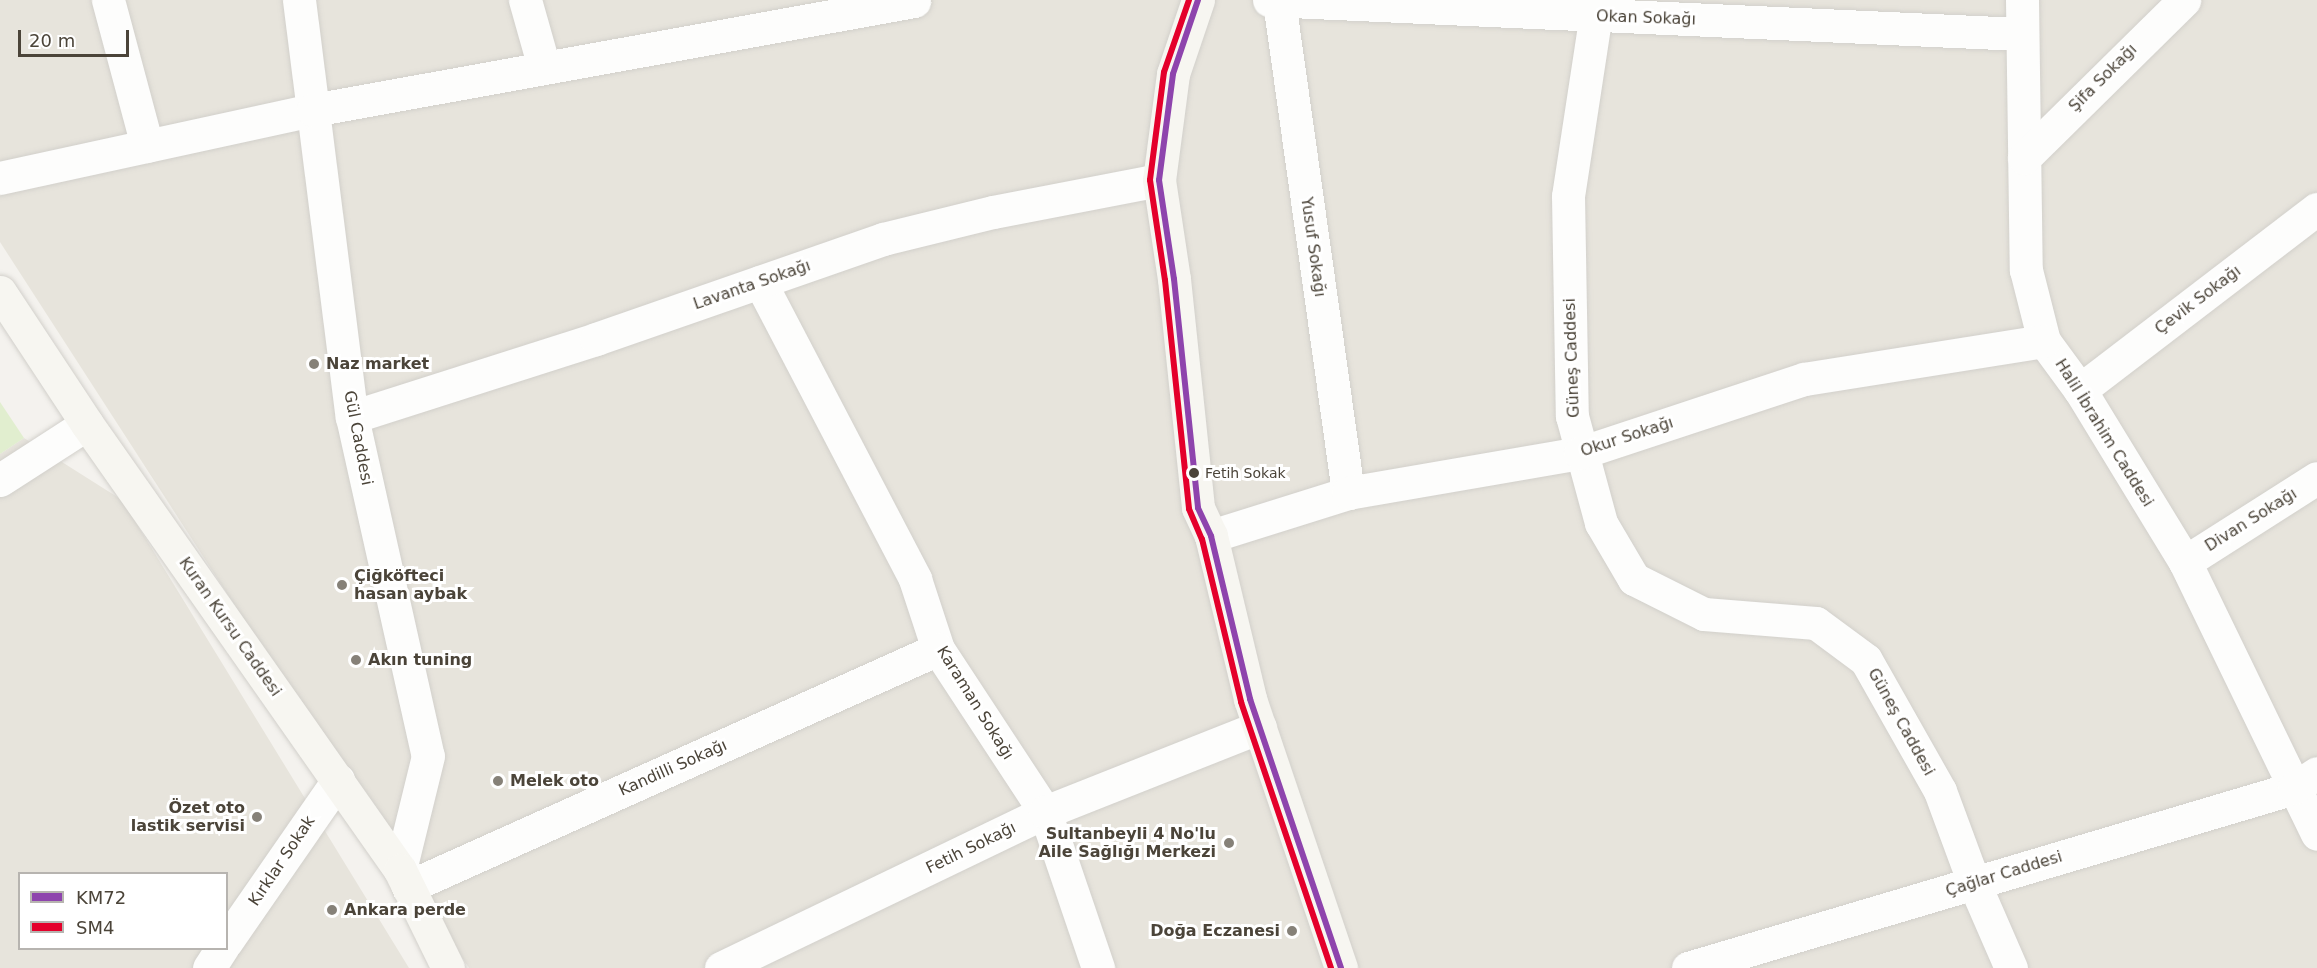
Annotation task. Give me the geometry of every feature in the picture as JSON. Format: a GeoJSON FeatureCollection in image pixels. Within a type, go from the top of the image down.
{"type":"FeatureCollection","features":[{"type":"Feature","properties":{"kind":"street"},"geometry":{"type":"LineString","coordinates":[[108,0],[147,146]]}},
{"type":"Feature","properties":{"kind":"street","name":"Gül Caddesi"},"geometry":{"type":"LineString","coordinates":[[299,0],[352,417],[428,756],[404,878]]}},
{"type":"Feature","properties":{"kind":"street"},"geometry":{"type":"LineString","coordinates":[[525,0],[544,67]]}},
{"type":"Feature","properties":{"kind":"street"},"geometry":{"type":"LineString","coordinates":[[1198,0],[1173,74],[1159,180],[1174,279],[1198,508],[1211,537],[1250,699],[1341,968]]}},
{"type":"Feature","properties":{"kind":"street","name":"Okan Sokağı"},"geometry":{"type":"LineString","coordinates":[[1274,0],[1596,8],[2022,34]]}},
{"type":"Feature","properties":{"kind":"street","name":"Yusuf Sokağı"},"geometry":{"type":"LineString","coordinates":[[1274,0],[1348,493]]}},
{"type":"Feature","properties":{"kind":"street","name":"Halil İbrahim Caddesi"},"geometry":{"type":"LineString","coordinates":[[2022,0],[2026,270],[2044,341],[2080,390],[2185,562],[2305,780],[2317,834]]}},
{"type":"Feature","properties":{"kind":"street","name":"Şifa Sokağı"},"geometry":{"type":"LineString","coordinates":[[2024,158],[2184,0]]}},
{"type":"Feature","properties":{"kind":"street"},"geometry":{"type":"LineString","coordinates":[[0,178],[314,110],[914,1]]}},
{"type":"Feature","properties":{"kind":"street","name":"Güneş Caddesi"},"geometry":{"type":"LineString","coordinates":[[1596,8],[1568,196],[1572,416],[1580,453],[1601,524],[1634,579],[1704,614],[1816,623],[1866,660],[1940,791],[1974,883],[2011,968]]}},
{"type":"Feature","properties":{"kind":"street","name":"Lavanta Sokağı"},"geometry":{"type":"LineString","coordinates":[[352,417],[596,339],[883,239],[993,212],[1159,180]]}},
{"type":"Feature","properties":{"kind":"street","name":"Çevik Sokağı"},"geometry":{"type":"LineString","coordinates":[[2080,390],[2317,209]]}},
{"type":"Feature","properties":{"kind":"street","name":"Karaman Sokağı"},"geometry":{"type":"LineString","coordinates":[[760,282],[915,579],[938,649],[1045,812],[1098,968]]}},
{"type":"Feature","properties":{"kind":"street","name":"Kuran Kursu Caddesi"},"geometry":{"type":"LineString","coordinates":[[0,292],[87,424],[338,780],[404,878],[448,968]]}},
{"type":"Feature","properties":{"kind":"street","name":"Okur Sokağı"},"geometry":{"type":"LineString","coordinates":[[1211,537],[1348,493],[1580,453],[1804,379],[2044,341]]}},
{"type":"Feature","properties":{"kind":"street"},"geometry":{"type":"LineString","coordinates":[[0,480],[87,424]]}},
{"type":"Feature","properties":{"kind":"street","name":"Divan Sokağı"},"geometry":{"type":"LineString","coordinates":[[2185,562],[2317,478]]}},
{"type":"Feature","properties":{"kind":"street","name":"Kandilli Sokağı"},"geometry":{"type":"LineString","coordinates":[[404,878],[938,649]]}},
{"type":"Feature","properties":{"kind":"street","name":"Fetih Sokağı"},"geometry":{"type":"LineString","coordinates":[[721,968],[1045,812],[1260,727]]}},
{"type":"Feature","properties":{"kind":"street","name":"Kırklar Sokak"},"geometry":{"type":"LineString","coordinates":[[228,939],[338,780]]}},
{"type":"Feature","properties":{"kind":"street","name":"Çağlar Caddesi"},"geometry":{"type":"LineString","coordinates":[[1688,968],[1974,883],[2305,780]]}},
{"type":"Feature","properties":{"kind":"street"},"geometry":{"type":"LineString","coordinates":[[209,968],[221,950]]}},
{"type":"Feature","properties":{"kind":"shaded area"},"geometry":{"type":"Polygon","coordinates":[[[0,0],[2317,0],[2317,968],[469,968],[0,242],[0,0]]]}},
{"type":"Feature","properties":{"kind":"shaded area"},"geometry":{"type":"Polygon","coordinates":[[[24,438],[122,500],[409,968],[0,968],[0,454],[24,438]]]}},
{"type":"Feature","properties":{"kind":"green space"},"geometry":{"type":"Polygon","coordinates":[[[0,402],[24,438],[0,454],[0,402]]]}},
{"type":"Feature","properties":{"kind":"transit line","name":"SM4"},"geometry":{"type":"LineString","coordinates":[[1189,0],[1164,72],[1150,180],[1165,280],[1189,509],[1202,539],[1241,702],[1331,968]]}},
{"type":"Feature","properties":{"kind":"transit line","name":"KM72"},"geometry":{"type":"LineString","coordinates":[[1198,0],[1173,74],[1159,180],[1174,279],[1198,508],[1211,536],[1250,699],[1341,968]]}},
{"type":"Feature","properties":{"kind":"place","name":"Naz market"},"geometry":{"type":"Point","coordinates":[314,364]}},
{"type":"Feature","properties":{"kind":"place","name":"Fetih Sokak"},"geometry":{"type":"Point","coordinates":[1194,473]}},
{"type":"Feature","properties":{"kind":"place","name":"Çiğköfteci hasan aybak"},"geometry":{"type":"Point","coordinates":[342,585]}},
{"type":"Feature","properties":{"kind":"place","name":"Akın tuning"},"geometry":{"type":"Point","coordinates":[356,660]}},
{"type":"Feature","properties":{"kind":"place","name":"Melek oto"},"geometry":{"type":"Point","coordinates":[498,781]}},
{"type":"Feature","properties":{"kind":"place","name":"Özet oto lastik servisi"},"geometry":{"type":"Point","coordinates":[257,817]}},
{"type":"Feature","properties":{"kind":"place","name":"Sultanbeyli 4 No'lu Aile Sağlığı Merkezi"},"geometry":{"type":"Point","coordinates":[1229,843]}},
{"type":"Feature","properties":{"kind":"place","name":"Ankara perde"},"geometry":{"type":"Point","coordinates":[332,910]}},
{"type":"Feature","properties":{"kind":"place","name":"Doğa Eczanesi"},"geometry":{"type":"Point","coordinates":[1292,931]}}]}
